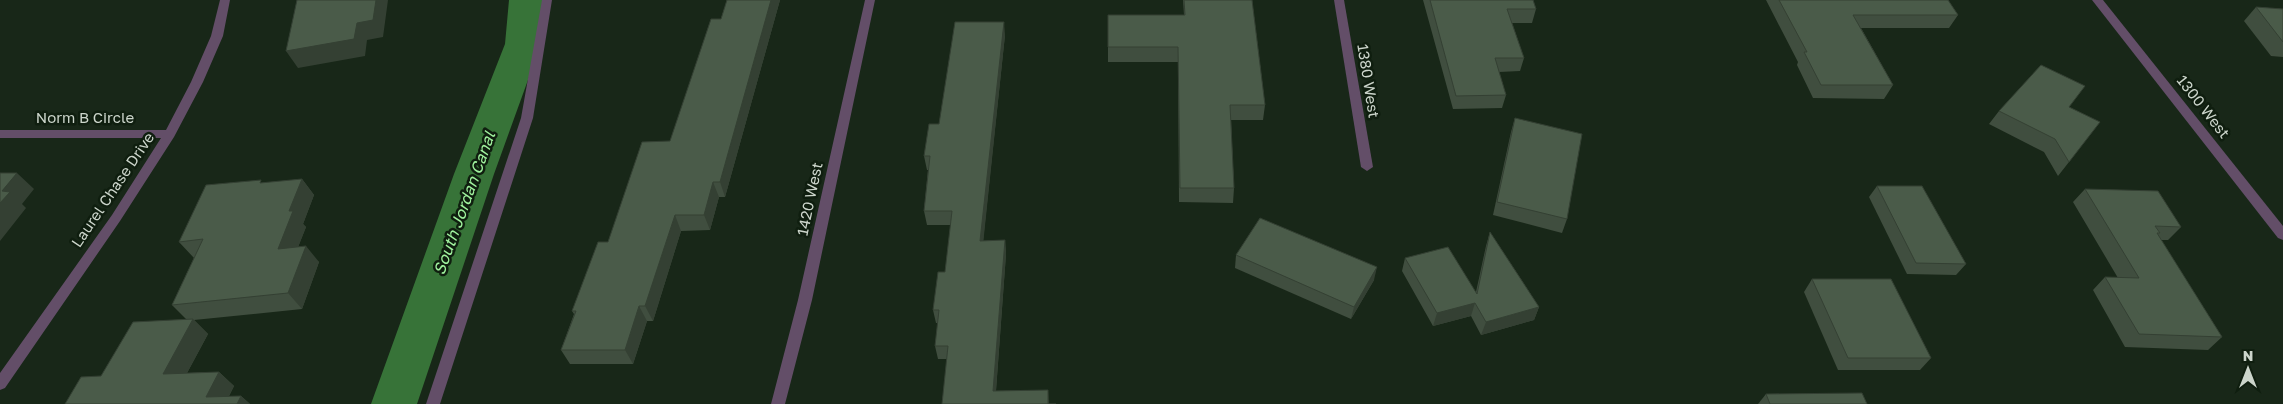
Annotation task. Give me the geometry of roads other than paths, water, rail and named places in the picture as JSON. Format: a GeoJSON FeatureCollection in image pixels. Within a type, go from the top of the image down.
{"type":"FeatureCollection","features":[{"type":"Feature","properties":{"kind":"street","name":"Laurel Chase Drive"},"geometry":{"type":"LineString","coordinates":[[0,384],[116,218],[170,134],[197,82],[217,36],[226,0]]}},
{"type":"Feature","properties":{"kind":"street"},"geometry":{"type":"LineString","coordinates":[[433,404],[527,118],[547,0]]}},
{"type":"Feature","properties":{"kind":"street","name":"1420 West"},"geometry":{"type":"LineString","coordinates":[[778,404],[805,300],[870,0]]}},
{"type":"Feature","properties":{"kind":"street","name":"1380 West"},"geometry":{"type":"LineString","coordinates":[[1339,0],[1367,168]]}},
{"type":"Feature","properties":{"kind":"street","name":"1300 West"},"geometry":{"type":"LineString","coordinates":[[2097,0],[2283,235]]}},
{"type":"Feature","properties":{"kind":"street","name":"Norm B Circle"},"geometry":{"type":"LineString","coordinates":[[0,134],[170,134]]}},
{"type":"Feature","properties":{"kind":"waterway","name":"South Jordan Canal"},"geometry":{"type":"LineString","coordinates":[[394,404],[474,174],[523,44],[526,0]]}}]}
